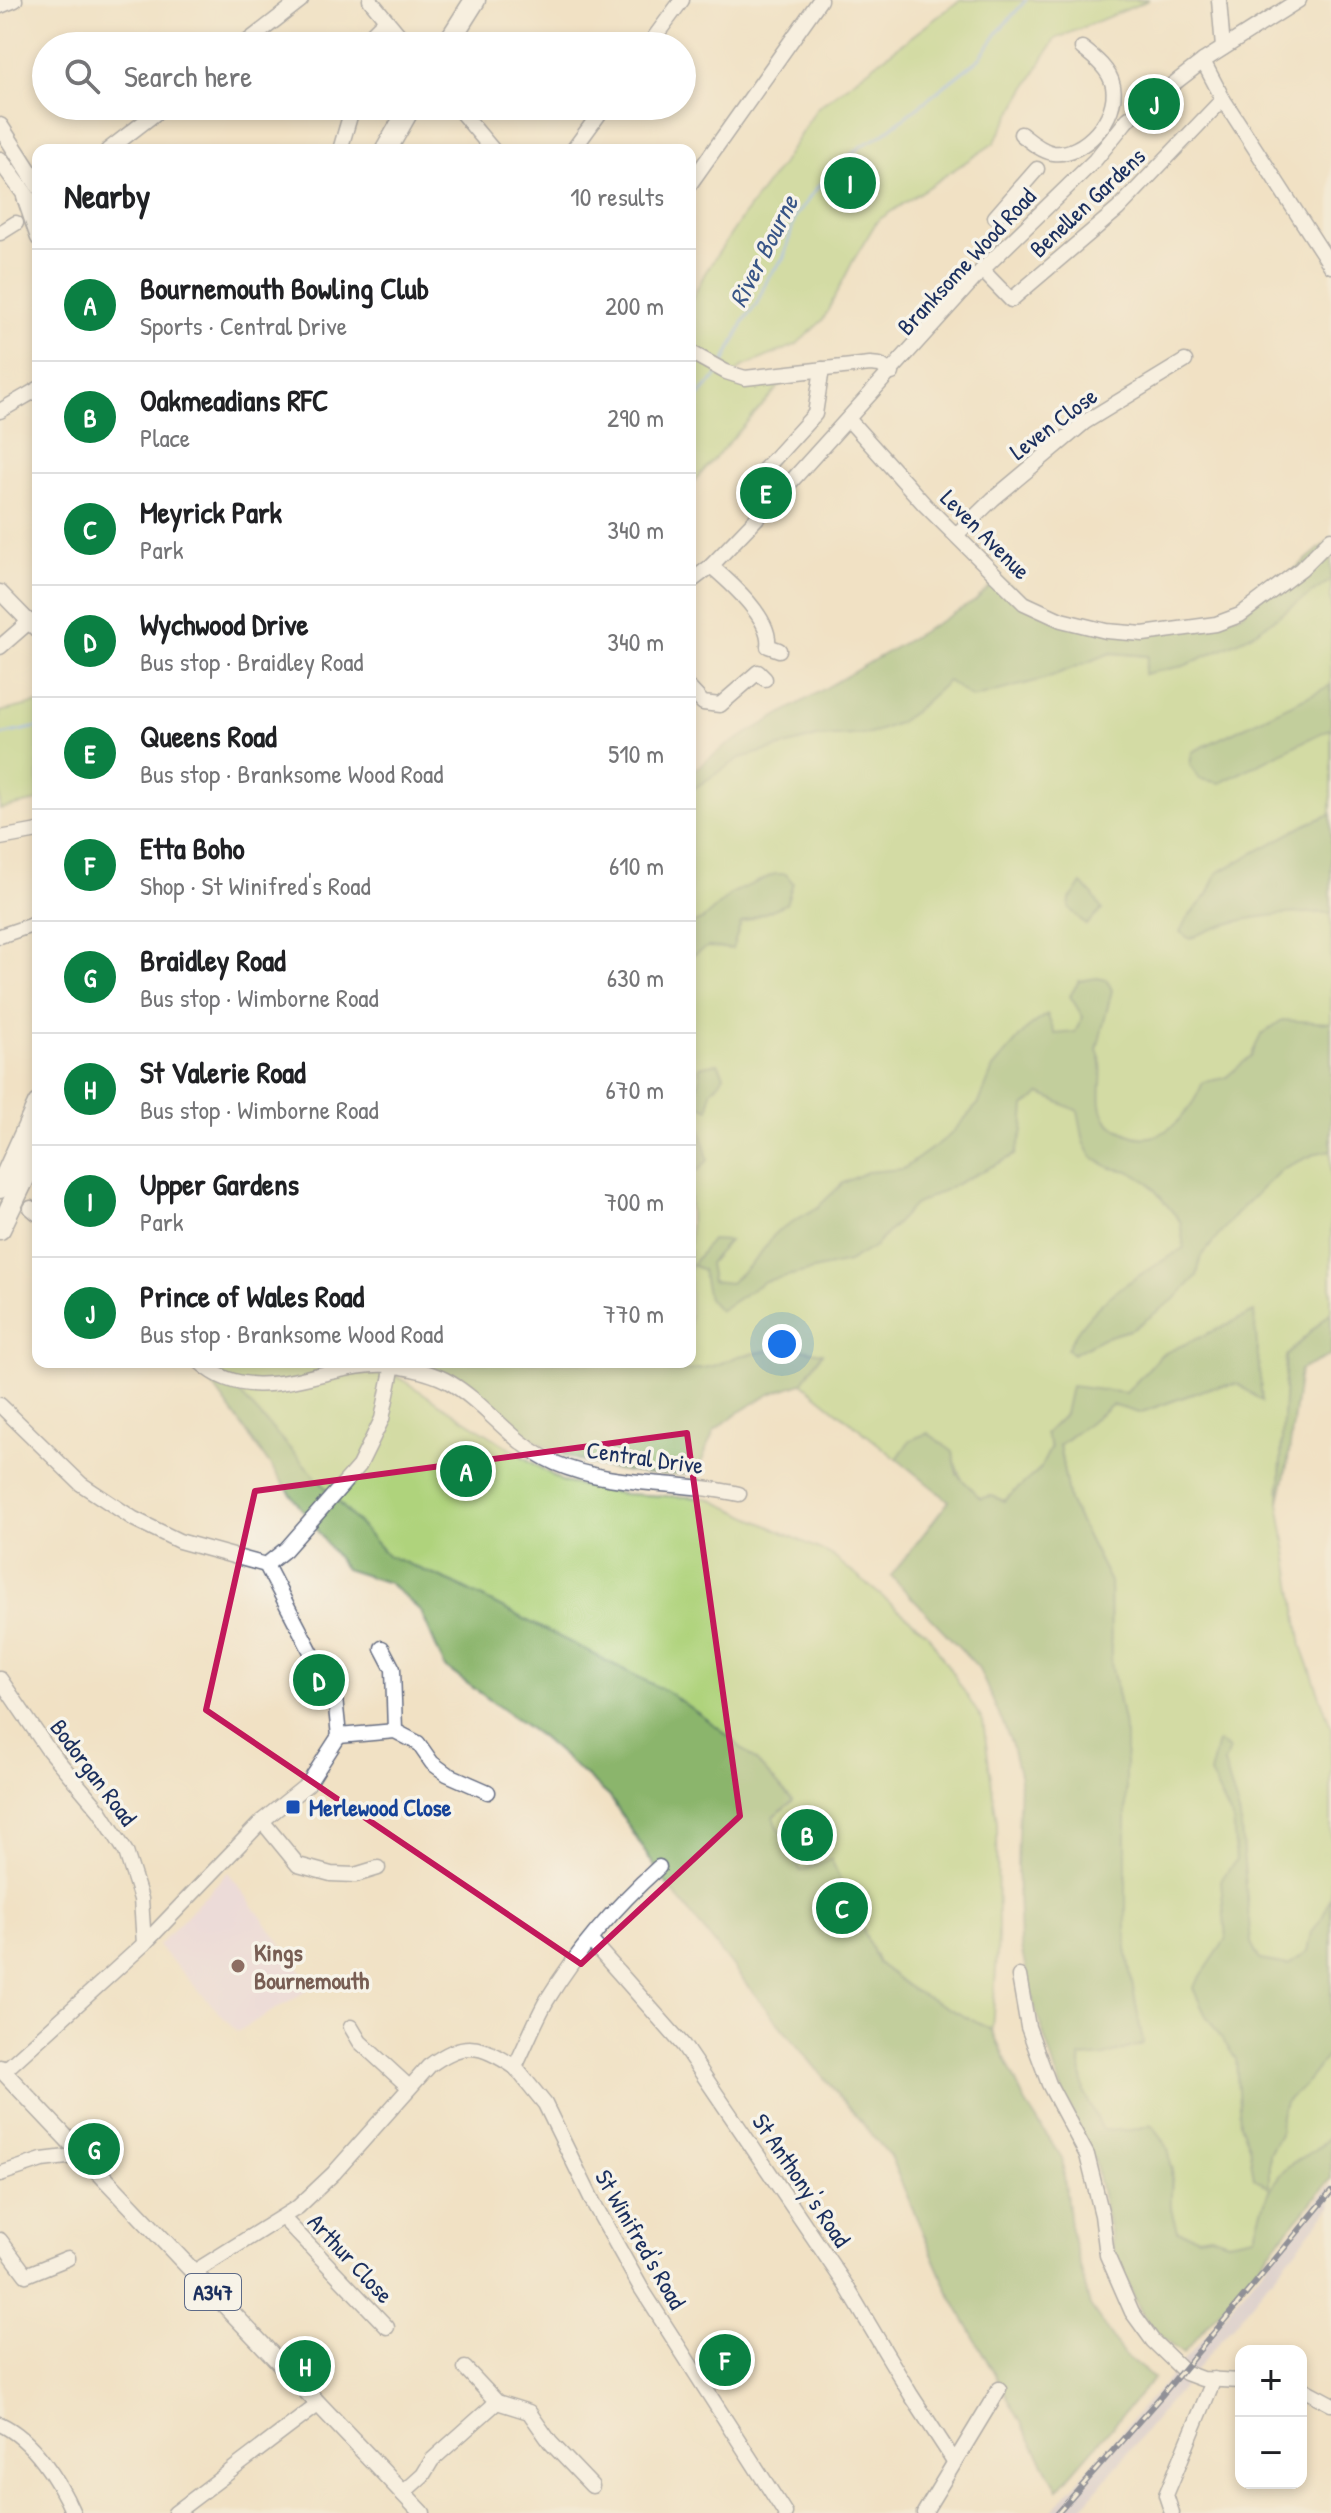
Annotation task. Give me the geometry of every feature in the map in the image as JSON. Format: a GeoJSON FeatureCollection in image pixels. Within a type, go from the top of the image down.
{"type":"FeatureCollection","features":[{"type":"Feature","properties":{"kind":"highway"},"geometry":{"type":"LineString","coordinates":[[455,32],[473,3]]}},
{"type":"Feature","properties":{"kind":"highway"},"geometry":{"type":"LineString","coordinates":[[389,144],[403,120]]}},
{"type":"Feature","properties":{"kind":"highway"},"geometry":{"type":"LineString","coordinates":[[20,1203],[32,1137]]}},
{"type":"Feature","properties":{"kind":"highway"},"geometry":{"type":"LineString","coordinates":[[0,1229],[20,1203],[32,1168]]}},
{"type":"Feature","properties":{"kind":"main road"},"geometry":{"type":"LineString","coordinates":[[0,126],[30,188]]}},
{"type":"Feature","properties":{"kind":"main road"},"geometry":{"type":"LineString","coordinates":[[0,160],[30,188]]}},
{"type":"Feature","properties":{"kind":"main road","name":"A347"},"geometry":{"type":"LineString","coordinates":[[2,2070],[422,2513]]}},
{"type":"Feature","properties":{"kind":"street"},"geometry":{"type":"LineString","coordinates":[[0,6],[15,0]]}},
{"type":"Feature","properties":{"kind":"street"},"geometry":{"type":"LineString","coordinates":[[260,32],[301,0]]}},
{"type":"Feature","properties":{"kind":"street"},"geometry":{"type":"LineString","coordinates":[[370,0],[396,32]]}},
{"type":"Feature","properties":{"kind":"street"},"geometry":{"type":"LineString","coordinates":[[658,32],[682,0]]}},
{"type":"Feature","properties":{"kind":"street"},"geometry":{"type":"LineString","coordinates":[[696,176],[820,0]]}},
{"type":"Feature","properties":{"kind":"street"},"geometry":{"type":"LineString","coordinates":[[1219,0],[1223,48]]}},
{"type":"Feature","properties":{"kind":"street","name":"Branksome Wood Road"},"geometry":{"type":"LineString","coordinates":[[696,577],[711,566],[849,420],[982,270],[1095,160],[1128,119],[1203,61],[1299,0]]}},
{"type":"Feature","properties":{"kind":"street"},"geometry":{"type":"LineString","coordinates":[[374,32],[386,20]]}},
{"type":"Feature","properties":{"kind":"street"},"geometry":{"type":"LineString","coordinates":[[1021,134],[1042,149],[1063,153],[1080,147],[1100,128],[1111,105],[1113,83],[1104,68],[1082,48]]}},
{"type":"Feature","properties":{"kind":"street"},"geometry":{"type":"LineString","coordinates":[[1203,61],[1223,99],[1331,266]]}},
{"type":"Feature","properties":{"kind":"street","name":"Benellen Gardens"},"geometry":{"type":"LineString","coordinates":[[982,270],[1006,305],[1118,209],[1223,99]]}},
{"type":"Feature","properties":{"kind":"street"},"geometry":{"type":"LineString","coordinates":[[116,144],[147,120]]}},
{"type":"Feature","properties":{"kind":"street"},"geometry":{"type":"LineString","coordinates":[[342,144],[349,120]]}},
{"type":"Feature","properties":{"kind":"street"},"geometry":{"type":"LineString","coordinates":[[468,120],[488,144]]}},
{"type":"Feature","properties":{"kind":"street"},"geometry":{"type":"LineString","coordinates":[[577,144],[595,120]]}},
{"type":"Feature","properties":{"kind":"street"},"geometry":{"type":"LineString","coordinates":[[995,217],[1037,169]]}},
{"type":"Feature","properties":{"kind":"street"},"geometry":{"type":"LineString","coordinates":[[0,233],[16,223]]}},
{"type":"Feature","properties":{"kind":"street"},"geometry":{"type":"LineString","coordinates":[[696,355],[745,378],[870,364],[880,365],[892,373]]}},
{"type":"Feature","properties":{"kind":"street","name":"Leven Close"},"geometry":{"type":"LineString","coordinates":[[957,534],[993,499],[1085,422],[1186,361]]}},
{"type":"Feature","properties":{"kind":"street"},"geometry":{"type":"LineString","coordinates":[[753,482],[765,461],[815,414],[822,369]]}},
{"type":"Feature","properties":{"kind":"street"},"geometry":{"type":"LineString","coordinates":[[0,411],[32,392]]}},
{"type":"Feature","properties":{"kind":"street","name":"Leven Avenue"},"geometry":{"type":"LineString","coordinates":[[849,420],[925,505],[1024,603],[1061,620],[1106,631],[1143,634],[1216,624],[1240,615],[1301,569],[1331,539]]}},
{"type":"Feature","properties":{"kind":"street"},"geometry":{"type":"LineString","coordinates":[[711,566],[764,622],[770,650]]}},
{"type":"Feature","properties":{"kind":"street"},"geometry":{"type":"LineString","coordinates":[[0,592],[32,624]]}},
{"type":"Feature","properties":{"kind":"street"},"geometry":{"type":"LineString","coordinates":[[0,647],[32,627]]}},
{"type":"Feature","properties":{"kind":"street"},"geometry":{"type":"LineString","coordinates":[[696,697],[708,705],[720,705],[758,672],[765,679]]}},
{"type":"Feature","properties":{"kind":"street"},"geometry":{"type":"LineString","coordinates":[[0,838],[32,832]]}},
{"type":"Feature","properties":{"kind":"street"},"geometry":{"type":"LineString","coordinates":[[0,936],[32,925]]}},
{"type":"Feature","properties":{"kind":"street","name":"Central Drive"},"geometry":{"type":"LineString","coordinates":[[206,1368],[241,1385],[272,1385],[345,1368]]}},
{"type":"Feature","properties":{"kind":"street"},"geometry":{"type":"LineString","coordinates":[[266,1565],[286,1549],[359,1466],[382,1419],[392,1368]]}},
{"type":"Feature","properties":{"kind":"street","name":"Central Drive"},"geometry":{"type":"LineString","coordinates":[[410,1368],[449,1382],[528,1449],[565,1466],[622,1481],[694,1486],[739,1494]]}},
{"type":"Feature","properties":{"kind":"street"},"geometry":{"type":"LineString","coordinates":[[0,1405],[81,1484],[134,1519],[179,1541],[266,1565],[335,1698],[339,1736],[308,1784],[262,1821],[144,1944],[2,2070]]}},
{"type":"Feature","properties":{"kind":"street"},"geometry":{"type":"LineString","coordinates":[[382,1648],[393,1669],[395,1731]]}},
{"type":"Feature","properties":{"kind":"street","name":"Bodorgan Road"},"geometry":{"type":"LineString","coordinates":[[0,1679],[47,1748],[100,1811],[126,1852],[141,1899],[144,1944]]}},
{"type":"Feature","properties":{"kind":"street"},"geometry":{"type":"LineString","coordinates":[[339,1736],[395,1731],[418,1743],[432,1763],[447,1774],[488,1792]]}},
{"type":"Feature","properties":{"kind":"street"},"geometry":{"type":"LineString","coordinates":[[262,1821],[298,1865],[331,1874],[355,1875],[378,1868]]}},
{"type":"Feature","properties":{"kind":"street"},"geometry":{"type":"LineString","coordinates":[[194,2272],[298,2207],[334,2173],[409,2087],[442,2056],[468,2047],[483,2048],[515,2067],[547,2000],[634,1889],[659,1867]]}},
{"type":"Feature","properties":{"kind":"street","name":"St Anthony's Road"},"geometry":{"type":"LineString","coordinates":[[591,1941],[692,2058],[845,2284],[954,2461]]}},
{"type":"Feature","properties":{"kind":"street"},"geometry":{"type":"LineString","coordinates":[[1019,1976],[1028,2027],[1049,2084],[1087,2155],[1102,2215],[1107,2255],[1132,2312],[1153,2341],[1186,2373],[1202,2379],[1235,2381]]}},
{"type":"Feature","properties":{"kind":"street"},"geometry":{"type":"LineString","coordinates":[[351,2027],[360,2042],[409,2087]]}},
{"type":"Feature","properties":{"kind":"street","name":"St Winifred's Road"},"geometry":{"type":"LineString","coordinates":[[515,2067],[545,2104],[594,2204],[641,2288],[785,2513]]}},
{"type":"Feature","properties":{"kind":"street"},"geometry":{"type":"LineString","coordinates":[[0,2174],[42,2160],[83,2155]]}},
{"type":"Feature","properties":{"kind":"street","name":"Arthur Close"},"geometry":{"type":"LineString","coordinates":[[283,2218],[387,2327]]}},
{"type":"Feature","properties":{"kind":"street"},"geometry":{"type":"LineString","coordinates":[[0,2240],[26,2275],[68,2258]]}},
{"type":"Feature","properties":{"kind":"street"},"geometry":{"type":"LineString","coordinates":[[465,2368],[497,2402],[529,2412],[550,2442],[592,2486]]}},
{"type":"Feature","properties":{"kind":"street"},"geometry":{"type":"LineString","coordinates":[[1172,2513],[1166,2495],[1214,2379]]}},
{"type":"Feature","properties":{"kind":"street"},"geometry":{"type":"LineString","coordinates":[[924,2513],[999,2389]]}},
{"type":"Feature","properties":{"kind":"street"},"geometry":{"type":"LineString","coordinates":[[1307,2391],[1331,2404]]}},
{"type":"Feature","properties":{"kind":"street"},"geometry":{"type":"LineString","coordinates":[[403,2493],[423,2475],[432,2460],[497,2402]]}},
{"type":"Feature","properties":{"kind":"street"},"geometry":{"type":"LineString","coordinates":[[175,2513],[319,2404]]}},
{"type":"Feature","properties":{"kind":"street"},"geometry":{"type":"LineString","coordinates":[[0,2424],[24,2440],[49,2472],[73,2513]]}},
{"type":"Feature","properties":{"kind":"highlighted area"},"geometry":{"type":"Polygon","coordinates":[[[687,1433],[740,1816],[581,1964],[206,1710],[255,1491],[687,1433]]]}},
{"type":"Feature","properties":{"kind":"shaded area","name":"Kings Bournemouth"},"geometry":{"type":"Polygon","coordinates":[[[228,1872],[313,1987],[237,2032],[158,1946],[228,1872]]]}},
{"type":"Feature","properties":{"kind":"shaded area"},"geometry":{"type":"Polygon","coordinates":[[[1331,2184],[1331,2207],[1096,2491],[1076,2513],[1050,2513],[1236,2301],[1331,2184]]]}},
{"type":"Feature","properties":{"kind":"green space"},"geometry":{"type":"Polygon","coordinates":[[[960,0],[1149,0],[1055,39],[994,143],[877,221],[823,320],[796,345],[742,367],[734,375],[748,386],[785,380],[696,479],[696,291],[705,273],[817,108],[960,0]]]}},
{"type":"Feature","properties":{"kind":"green space"},"geometry":{"type":"Polygon","coordinates":[[[1331,539],[1331,580],[1248,637],[1184,666],[1144,674],[1148,656],[1111,653],[1044,679],[972,698],[948,681],[898,723],[870,734],[817,737],[740,758],[696,787],[696,768],[726,746],[975,601],[999,578],[1061,620],[1145,634],[1240,615],[1331,539]]]}},
{"type":"Feature","properties":{"kind":"green space"},"geometry":{"type":"Polygon","coordinates":[[[1331,580],[1331,1312],[1286,1357],[1279,1502],[1302,1646],[1331,1727],[1331,2134],[1277,2178],[1263,2207],[1255,2236],[1228,2241],[1210,2235],[1198,2237],[1177,2231],[1170,2208],[1173,2169],[1151,2125],[1132,2130],[1103,2130],[1084,2093],[1080,2058],[1104,2056],[1143,2043],[1126,1949],[1126,1736],[1111,1663],[1110,1582],[1069,1501],[1059,1445],[1112,1405],[1139,1413],[1212,1387],[1238,1384],[1254,1313],[1161,1355],[1126,1393],[1065,1414],[1045,1434],[1051,1447],[1040,1469],[1004,1501],[992,1496],[980,1498],[962,1478],[952,1452],[911,1440],[897,1459],[802,1383],[822,1354],[790,1347],[739,1356],[714,1366],[681,1372],[667,1371],[665,1368],[696,1368],[696,787],[740,758],[817,737],[870,734],[915,711],[948,680],[1072,666],[1111,653],[1148,656],[1145,674],[1290,607],[1331,580]]]}},
{"type":"Feature","properties":{"kind":"green space"},"geometry":{"type":"Polygon","coordinates":[[[1331,685],[1331,728],[1220,783],[1200,779],[1190,765],[1192,752],[1331,685]]]}},
{"type":"Feature","properties":{"kind":"green space"},"geometry":{"type":"Polygon","coordinates":[[[32,704],[32,802],[0,809],[0,712],[32,704]]]}},
{"type":"Feature","properties":{"kind":"green space"},"geometry":{"type":"Polygon","coordinates":[[[1331,814],[1331,913],[1259,917],[1190,939],[1180,932],[1187,918],[1208,895],[1217,873],[1331,814]]]}},
{"type":"Feature","properties":{"kind":"green space"},"geometry":{"type":"Polygon","coordinates":[[[775,874],[786,874],[793,883],[786,904],[741,923],[732,949],[708,947],[696,954],[696,922],[732,893],[775,874]]]}},
{"type":"Feature","properties":{"kind":"green space"},"geometry":{"type":"Polygon","coordinates":[[[1082,884],[1102,910],[1086,925],[1069,908],[1070,899],[1082,884]]]}},
{"type":"Feature","properties":{"kind":"green space"},"geometry":{"type":"Polygon","coordinates":[[[1107,980],[1112,990],[1097,1050],[1101,1067],[1102,1109],[1106,1120],[1113,1126],[1138,1137],[1150,1137],[1173,1126],[1191,1105],[1203,1082],[1225,1078],[1251,1056],[1261,1035],[1282,1020],[1331,1023],[1331,1150],[1282,1169],[1236,1214],[1201,1257],[1197,1276],[1176,1298],[1133,1329],[1103,1338],[1073,1354],[1067,1349],[1077,1331],[1103,1302],[1184,1248],[1180,1221],[1149,1183],[1129,1171],[1111,1168],[1092,1157],[1084,1142],[1078,1111],[1041,1094],[1025,1106],[1023,1131],[1015,1155],[914,1205],[875,1246],[848,1262],[765,1281],[719,1311],[708,1298],[702,1270],[696,1267],[696,1260],[711,1240],[729,1241],[709,1263],[712,1281],[730,1283],[756,1259],[777,1231],[818,1207],[843,1183],[867,1172],[903,1169],[949,1136],[979,1103],[993,1068],[1026,1030],[1047,1014],[1055,1034],[1075,1032],[1083,1017],[1070,996],[1079,981],[1107,980]]]}},
{"type":"Feature","properties":{"kind":"green space"},"geometry":{"type":"Polygon","coordinates":[[[718,1063],[724,1075],[711,1091],[709,1109],[701,1105],[696,1110],[699,1067],[718,1063]]]}},
{"type":"Feature","properties":{"kind":"green space"},"geometry":{"type":"Polygon","coordinates":[[[696,1110],[708,1160],[698,1171],[696,1170],[696,1110]]]}},
{"type":"Feature","properties":{"kind":"green space"},"geometry":{"type":"Polygon","coordinates":[[[1254,1312],[1262,1401],[1238,1384],[1212,1387],[1139,1413],[1112,1405],[1059,1445],[1069,1501],[1110,1582],[1111,1663],[1126,1736],[1126,1949],[1143,2044],[1104,2056],[1080,2058],[1084,2093],[1103,2130],[1132,2130],[1151,2125],[1160,2134],[1171,2162],[1171,2208],[1177,2231],[1198,2237],[1210,2235],[1228,2241],[1255,2236],[1263,2207],[1277,2178],[1291,2164],[1318,2148],[1331,2134],[1331,2179],[1183,2354],[1160,2337],[1145,2320],[1114,2254],[1095,2161],[1061,2088],[1033,2002],[1020,1943],[1017,1865],[1020,1779],[1011,1742],[978,1667],[891,1576],[949,1501],[897,1459],[910,1440],[928,1433],[953,1452],[957,1474],[980,1498],[992,1496],[1004,1501],[1040,1469],[1051,1447],[1045,1434],[1065,1414],[1071,1386],[1126,1393],[1161,1355],[1254,1312]]]}},
{"type":"Feature","properties":{"kind":"green space"},"geometry":{"type":"Polygon","coordinates":[[[1331,1312],[1331,1355],[1300,1370],[1288,1461],[1279,1502],[1286,1356],[1331,1312]]]}},
{"type":"Feature","properties":{"kind":"green space"},"geometry":{"type":"Polygon","coordinates":[[[790,1347],[822,1353],[802,1383],[770,1394],[714,1431],[697,1473],[674,1474],[605,1468],[561,1453],[521,1430],[463,1383],[432,1368],[665,1368],[667,1371],[681,1372],[714,1366],[739,1356],[790,1347]]]}},
{"type":"Feature","properties":{"kind":"green space"},"geometry":{"type":"Polygon","coordinates":[[[200,1368],[383,1368],[563,1482],[624,1494],[708,1498],[830,1554],[927,1633],[983,1721],[997,1822],[998,1938],[992,2030],[1026,2104],[1062,2159],[1070,2226],[1090,2306],[1123,2354],[1154,2378],[1058,2489],[948,2290],[890,2156],[663,1879],[610,1797],[541,1737],[445,1667],[421,1611],[389,1583],[345,1569],[200,1368]]]}},
{"type":"Feature","properties":{"kind":"green space"},"geometry":{"type":"Polygon","coordinates":[[[200,1368],[216,1368],[387,1555],[453,1583],[668,1692],[720,1729],[757,1762],[793,1801],[773,1817],[801,1871],[831,1859],[878,1963],[914,1991],[992,2030],[1026,2104],[1062,2159],[1070,2226],[1090,2306],[1123,2354],[1154,2378],[1058,2489],[948,2290],[890,2156],[663,1879],[610,1797],[541,1737],[445,1667],[421,1611],[389,1583],[345,1569],[200,1368]]]}},
{"type":"Feature","properties":{"kind":"green space"},"geometry":{"type":"Polygon","coordinates":[[[1218,1742],[1229,1749],[1224,1763],[1240,1817],[1251,1943],[1260,1960],[1289,1965],[1308,1951],[1312,1932],[1324,1915],[1331,1896],[1331,2051],[1304,2085],[1285,2102],[1280,2134],[1269,2154],[1269,2187],[1254,2178],[1249,2145],[1240,2124],[1236,2059],[1205,2014],[1193,1988],[1226,1939],[1221,1880],[1236,1860],[1233,1821],[1210,1774],[1218,1742]]]}},
{"type":"Feature","properties":{"kind":"waterway","name":"River Bourne"},"geometry":{"type":"LineString","coordinates":[[722,367],[768,278],[784,257],[795,217],[820,184],[863,145],[882,135],[980,58],[1026,0]]}},
{"type":"Feature","properties":{"kind":"waterway","name":"River Bourne"},"geometry":{"type":"LineString","coordinates":[[696,399],[719,373]]}},
{"type":"Feature","properties":{"kind":"waterway","name":"River Bourne"},"geometry":{"type":"LineString","coordinates":[[0,735],[32,728]]}},
{"type":"Feature","properties":{"kind":"railway"},"geometry":{"type":"LineString","coordinates":[[1058,2513],[1162,2395],[1331,2192]]}},
{"type":"Feature","properties":{"kind":"place","name":"Prince of Wales Road"},"geometry":{"type":"Point","coordinates":[1154,104]}},
{"type":"Feature","properties":{"kind":"place","name":"Upper Gardens"},"geometry":{"type":"Point","coordinates":[850,183]}},
{"type":"Feature","properties":{"kind":"place","name":"Queens Road"},"geometry":{"type":"Point","coordinates":[766,493]}},
{"type":"Feature","properties":{"kind":"place","name":"Bournemouth Bowling Club"},"geometry":{"type":"Point","coordinates":[466,1471]}},
{"type":"Feature","properties":{"kind":"place","name":"Wychwood Drive"},"geometry":{"type":"Point","coordinates":[319,1680]}},
{"type":"Feature","properties":{"kind":"place","name":"Merlewood Close"},"geometry":{"type":"Point","coordinates":[293,1807]}},
{"type":"Feature","properties":{"kind":"place","name":"Oakmeadians RFC"},"geometry":{"type":"Point","coordinates":[807,1835]}},
{"type":"Feature","properties":{"kind":"place","name":"Meyrick Park"},"geometry":{"type":"Point","coordinates":[842,1908]}},
{"type":"Feature","properties":{"kind":"place","name":"Kings Bournemouth"},"geometry":{"type":"Point","coordinates":[238,1966]}},
{"type":"Feature","properties":{"kind":"place","name":"Braidley Road"},"geometry":{"type":"Point","coordinates":[94,2149]}},
{"type":"Feature","properties":{"kind":"place","name":"Etta Boho"},"geometry":{"type":"Point","coordinates":[725,2360]}},
{"type":"Feature","properties":{"kind":"place","name":"St Valerie Road"},"geometry":{"type":"Point","coordinates":[305,2366]}}]}
